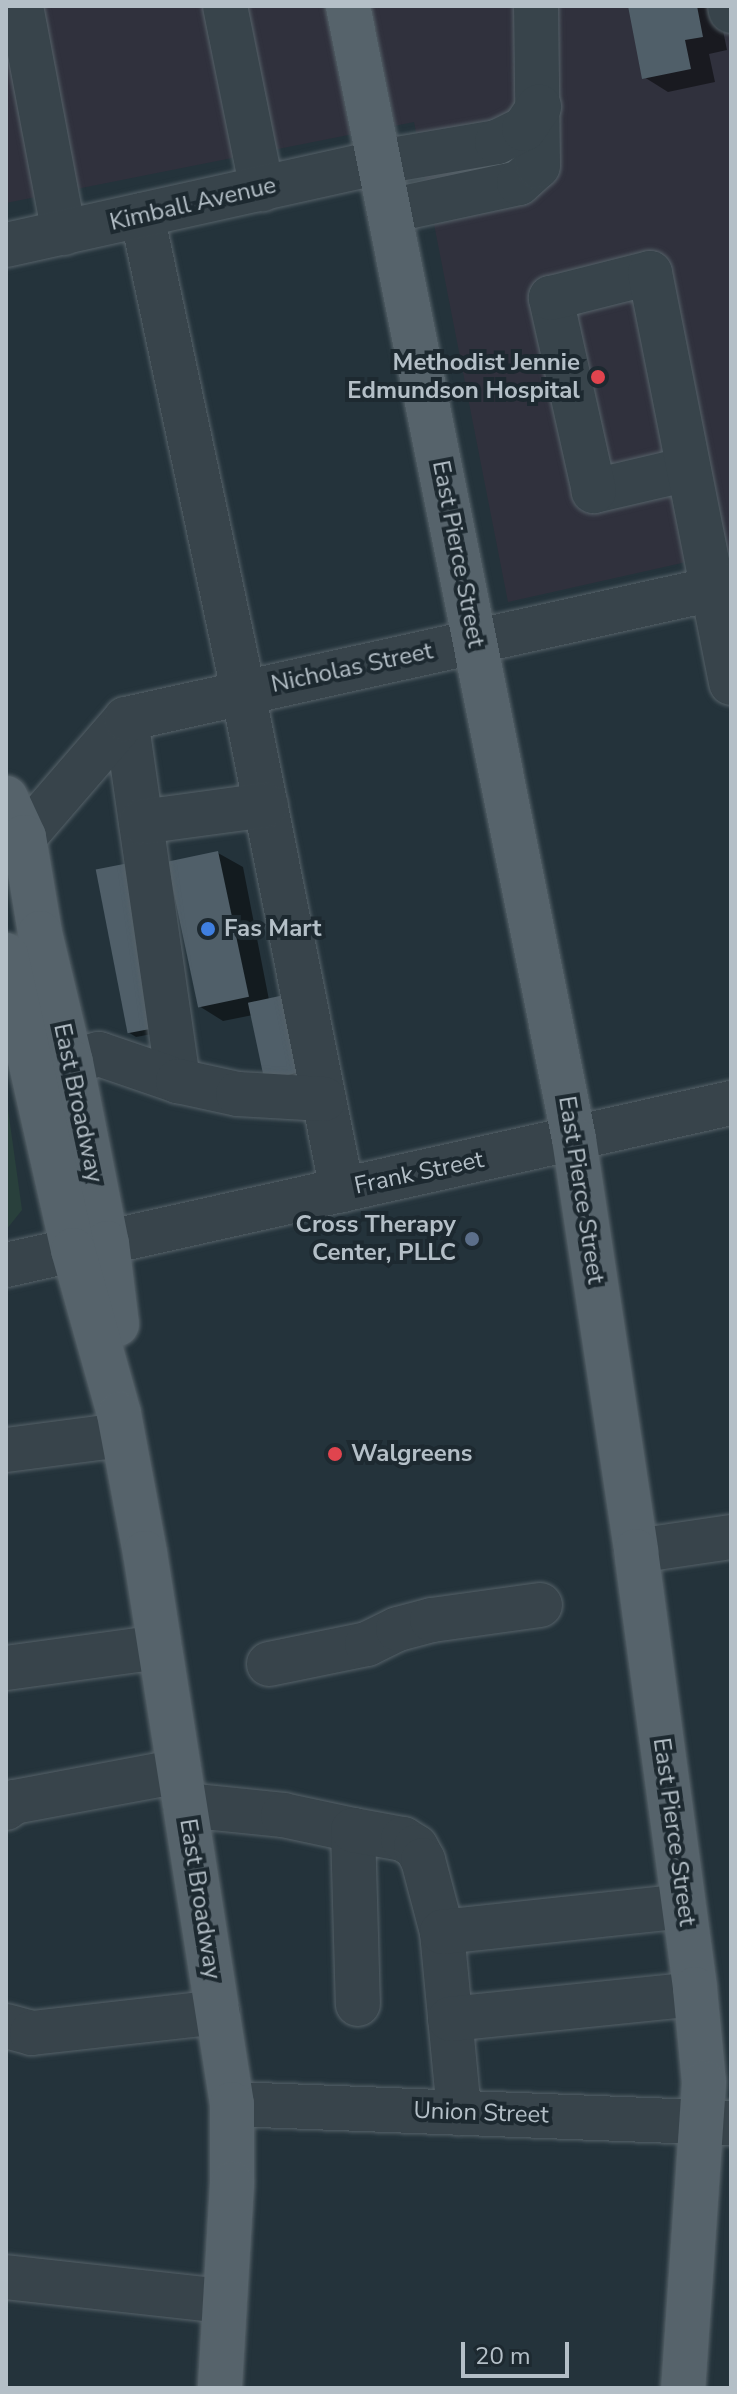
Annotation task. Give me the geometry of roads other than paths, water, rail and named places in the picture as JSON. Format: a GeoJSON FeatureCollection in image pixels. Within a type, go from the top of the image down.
{"type":"FeatureCollection","features":[{"type":"Feature","properties":{"kind":"main road","name":"East Pierce Street"},"geometry":{"type":"LineString","coordinates":[[348,6],[574,1139],[636,1551],[684,1906],[704,2083],[716,2122],[683,2388]]}},
{"type":"Feature","properties":{"kind":"main road","name":"East Broadway"},"geometry":{"type":"LineString","coordinates":[[6,798],[24,837],[40,933],[71,1062],[90,1247]]}},
{"type":"Feature","properties":{"kind":"main road","name":"East Broadway"},"geometry":{"type":"LineString","coordinates":[[6,955],[119,1343],[120,1424],[160,1647],[232,2104],[220,2388]]}},
{"type":"Feature","properties":{"kind":"street"},"geometry":{"type":"LineString","coordinates":[[21,6],[64,233]]}},
{"type":"Feature","properties":{"kind":"street"},"geometry":{"type":"LineString","coordinates":[[225,6],[262,189]]}},
{"type":"Feature","properties":{"kind":"street"},"geometry":{"type":"LineString","coordinates":[[389,211],[519,183],[538,166],[536,6]]}},
{"type":"Feature","properties":{"kind":"street","name":"Kimball Avenue"},"geometry":{"type":"LineString","coordinates":[[6,245],[380,162],[497,142],[524,129],[539,107]]}},
{"type":"Feature","properties":{"kind":"street"},"geometry":{"type":"LineString","coordinates":[[142,215],[243,692],[342,1190]]}},
{"type":"Feature","properties":{"kind":"street"},"geometry":{"type":"LineString","coordinates":[[688,469],[594,491],[551,298],[650,273],[688,469],[722,587],[731,683]]}},
{"type":"Feature","properties":{"kind":"street","name":"Nicholas Street"},"geometry":{"type":"LineString","coordinates":[[126,719],[722,587]]}},
{"type":"Feature","properties":{"kind":"street"},"geometry":{"type":"LineString","coordinates":[[126,719],[178,1081]]}},
{"type":"Feature","properties":{"kind":"street"},"geometry":{"type":"LineString","coordinates":[[24,837],[126,719]]}},
{"type":"Feature","properties":{"kind":"street"},"geometry":{"type":"LineString","coordinates":[[141,822],[266,805]]}},
{"type":"Feature","properties":{"kind":"street"},"geometry":{"type":"LineString","coordinates":[[71,1062],[99,1054],[178,1081],[238,1094],[324,1099]]}},
{"type":"Feature","properties":{"kind":"street","name":"Frank Street"},"geometry":{"type":"LineString","coordinates":[[6,1265],[731,1103]]}},
{"type":"Feature","properties":{"kind":"street"},"geometry":{"type":"LineString","coordinates":[[6,1450],[120,1424]]}},
{"type":"Feature","properties":{"kind":"street"},"geometry":{"type":"LineString","coordinates":[[636,1551],[731,1537]]}},
{"type":"Feature","properties":{"kind":"street"},"geometry":{"type":"LineString","coordinates":[[269,1664],[367,1644],[398,1629],[432,1620],[542,1614]]}},
{"type":"Feature","properties":{"kind":"street"},"geometry":{"type":"LineString","coordinates":[[6,1668],[160,1647]]}},
{"type":"Feature","properties":{"kind":"street"},"geometry":{"type":"LineString","coordinates":[[6,1808],[14,1802],[182,1788],[283,1815],[403,1839],[416,1847],[423,1860],[442,1932],[459,2113]]}},
{"type":"Feature","properties":{"kind":"street"},"geometry":{"type":"LineString","coordinates":[[353,1830],[358,2004]]}},
{"type":"Feature","properties":{"kind":"street"},"geometry":{"type":"LineString","coordinates":[[442,1932],[684,1906]]}},
{"type":"Feature","properties":{"kind":"street"},"geometry":{"type":"LineString","coordinates":[[450,2019],[695,1994]]}},
{"type":"Feature","properties":{"kind":"street"},"geometry":{"type":"LineString","coordinates":[[6,2026],[32,2033],[218,2012]]}},
{"type":"Feature","properties":{"kind":"street","name":"Union Street"},"geometry":{"type":"LineString","coordinates":[[232,2104],[716,2122]]}},
{"type":"Feature","properties":{"kind":"street"},"geometry":{"type":"LineString","coordinates":[[6,2277],[225,2301]]}},
{"type":"Feature","properties":{"kind":"place","name":"Methodist Jennie Edmundson Hospital"},"geometry":{"type":"Point","coordinates":[598,377]}},
{"type":"Feature","properties":{"kind":"place","name":"Fas Mart"},"geometry":{"type":"Point","coordinates":[208,929]}},
{"type":"Feature","properties":{"kind":"place","name":"Cross Therapy Center, PLLC"},"geometry":{"type":"Point","coordinates":[472,1239]}},
{"type":"Feature","properties":{"kind":"place","name":"Walgreens"},"geometry":{"type":"Point","coordinates":[335,1454]}}]}
